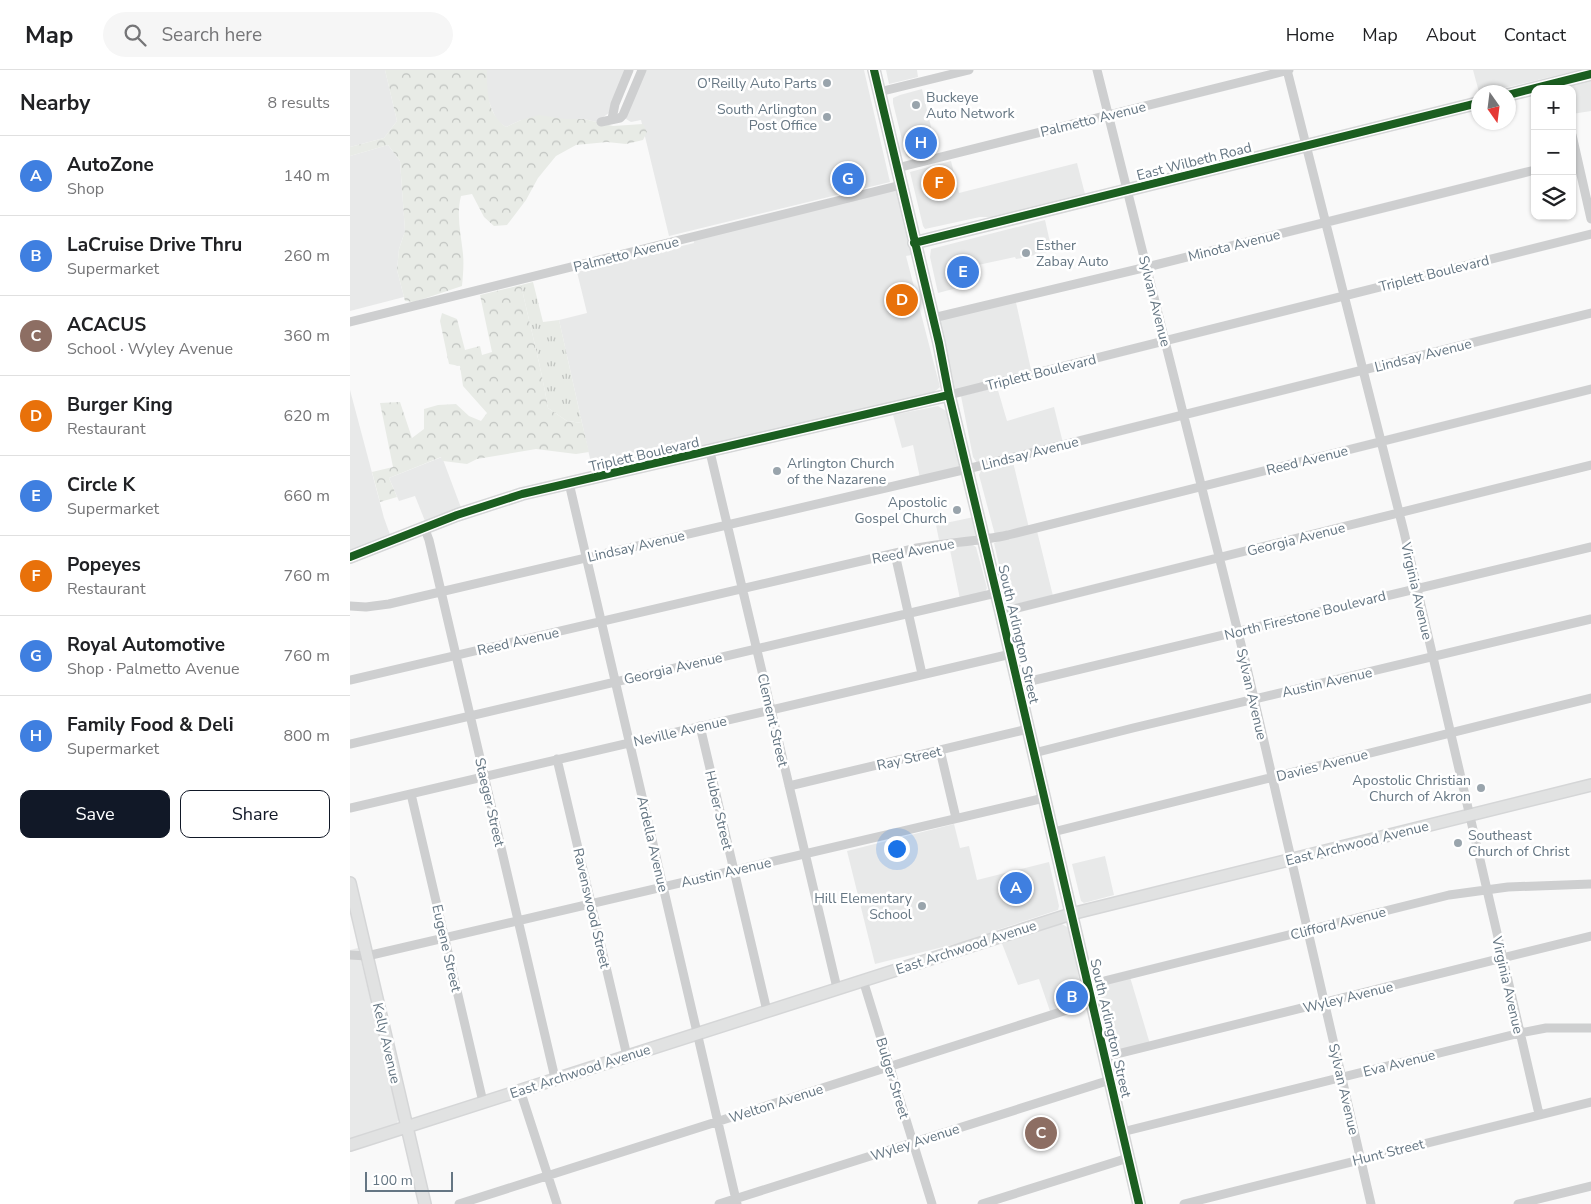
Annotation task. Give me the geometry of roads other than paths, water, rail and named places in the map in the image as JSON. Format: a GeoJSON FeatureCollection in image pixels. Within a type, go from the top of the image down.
{"type":"FeatureCollection","features":[{"type":"Feature","properties":{"kind":"main road","name":"South Arlington Street"},"geometry":{"type":"LineString","coordinates":[[874,70],[1139,1204]]}},
{"type":"Feature","properties":{"kind":"main road"},"geometry":{"type":"LineString","coordinates":[[1564,85],[1591,74]]}},
{"type":"Feature","properties":{"kind":"main road"},"geometry":{"type":"LineString","coordinates":[[1516,94],[1531,91]]}},
{"type":"Feature","properties":{"kind":"main road","name":"East Wilbeth Road"},"geometry":{"type":"LineString","coordinates":[[914,243],[1471,105]]}},
{"type":"Feature","properties":{"kind":"main road","name":"Triplett Boulevard"},"geometry":{"type":"LineString","coordinates":[[350,557],[424,527],[492,503],[949,395]]}},
{"type":"Feature","properties":{"kind":"main road","name":"East Archwood Avenue"},"geometry":{"type":"LineString","coordinates":[[350,1145],[1071,914],[1591,785]]}},
{"type":"Feature","properties":{"kind":"main road","name":"Kelly Avenue"},"geometry":{"type":"LineString","coordinates":[[350,883],[425,1204]]}},
{"type":"Feature","properties":{"kind":"street"},"geometry":{"type":"LineString","coordinates":[[612,120],[615,104],[629,70]]}},
{"type":"Feature","properties":{"kind":"street"},"geometry":{"type":"LineString","coordinates":[[601,122],[620,118],[624,115],[642,70]]}},
{"type":"Feature","properties":{"kind":"street"},"geometry":{"type":"LineString","coordinates":[[879,92],[969,70]]}},
{"type":"Feature","properties":{"kind":"street","name":"Sylvan Avenue"},"geometry":{"type":"LineString","coordinates":[[1098,70],[1220,558],[1371,1204]]}},
{"type":"Feature","properties":{"kind":"street","name":"Palmetto Avenue"},"geometry":{"type":"LineString","coordinates":[[897,168],[1288,70]]}},
{"type":"Feature","properties":{"kind":"street","name":"Virginia Avenue"},"geometry":{"type":"LineString","coordinates":[[1288,70],[1417,588],[1539,1114]]}},
{"type":"Feature","properties":{"kind":"street"},"geometry":{"type":"LineString","coordinates":[[1576,164],[1591,219]]}},
{"type":"Feature","properties":{"kind":"street","name":"Minota Avenue"},"geometry":{"type":"LineString","coordinates":[[933,318],[1147,267],[1531,171]]}},
{"type":"Feature","properties":{"kind":"street","name":"Palmetto Avenue"},"geometry":{"type":"LineString","coordinates":[[350,322],[901,185]]}},
{"type":"Feature","properties":{"kind":"street","name":"Triplett Boulevard"},"geometry":{"type":"LineString","coordinates":[[949,395],[1591,234]]}},
{"type":"Feature","properties":{"kind":"street","name":"Lindsay Avenue"},"geometry":{"type":"LineString","coordinates":[[350,606],[375,607],[967,469],[1591,313]]}},
{"type":"Feature","properties":{"kind":"street","name":"Reed Avenue"},"geometry":{"type":"LineString","coordinates":[[350,680],[939,543],[984,540],[1591,389]]}},
{"type":"Feature","properties":{"kind":"street","name":"Clement Street"},"geometry":{"type":"LineString","coordinates":[[710,452],[837,988]]}},
{"type":"Feature","properties":{"kind":"street","name":"Georgia Avenue"},"geometry":{"type":"LineString","coordinates":[[1002,612],[1591,465]]}},
{"type":"Feature","properties":{"kind":"street","name":"Ardella Avenue"},"geometry":{"type":"LineString","coordinates":[[569,484],[736,1201]]}},
{"type":"Feature","properties":{"kind":"street","name":"Staeger Street"},"geometry":{"type":"LineString","coordinates":[[424,527],[429,540],[555,1078]]}},
{"type":"Feature","properties":{"kind":"street","name":"North Firestone Boulevard"},"geometry":{"type":"LineString","coordinates":[[1018,684],[1591,547]]}},
{"type":"Feature","properties":{"kind":"street"},"geometry":{"type":"LineString","coordinates":[[895,554],[922,674]]}},
{"type":"Feature","properties":{"kind":"street","name":"Georgia Avenue"},"geometry":{"type":"LineString","coordinates":[[350,744],[996,593]]}},
{"type":"Feature","properties":{"kind":"street","name":"Austin Avenue"},"geometry":{"type":"LineString","coordinates":[[1034,754],[1591,619]]}},
{"type":"Feature","properties":{"kind":"street","name":"Neville Avenue"},"geometry":{"type":"LineString","coordinates":[[350,808],[1011,654]]}},
{"type":"Feature","properties":{"kind":"street","name":"Davies Avenue"},"geometry":{"type":"LineString","coordinates":[[1053,832],[1591,698]]}},
{"type":"Feature","properties":{"kind":"street","name":"Huber Street"},"geometry":{"type":"LineString","coordinates":[[700,726],[767,1010]]}},
{"type":"Feature","properties":{"kind":"street","name":"Ray Street"},"geometry":{"type":"LineString","coordinates":[[789,786],[1028,729]]}},
{"type":"Feature","properties":{"kind":"street"},"geometry":{"type":"LineString","coordinates":[[940,750],[956,818]]}},
{"type":"Feature","properties":{"kind":"street","name":"Ravenswood Street"},"geometry":{"type":"LineString","coordinates":[[557,760],[627,1056]]}},
{"type":"Feature","properties":{"kind":"street","name":"Eugene Street"},"geometry":{"type":"LineString","coordinates":[[411,794],[483,1102]]}},
{"type":"Feature","properties":{"kind":"street","name":"Austin Avenue"},"geometry":{"type":"LineString","coordinates":[[350,955],[367,956],[1044,798]]}},
{"type":"Feature","properties":{"kind":"street","name":"Clifford Avenue"},"geometry":{"type":"LineString","coordinates":[[1088,984],[1449,895],[1517,886],[1591,884]]}},
{"type":"Feature","properties":{"kind":"street","name":"Wyley Avenue"},"geometry":{"type":"LineString","coordinates":[[1105,1057],[1591,936]]}},
{"type":"Feature","properties":{"kind":"street","name":"Bulger Street"},"geometry":{"type":"LineString","coordinates":[[862,980],[932,1204]]}},
{"type":"Feature","properties":{"kind":"street","name":"Welton Avenue"},"geometry":{"type":"LineString","coordinates":[[459,1204],[1092,1002]]}},
{"type":"Feature","properties":{"kind":"street","name":"Eva Avenue"},"geometry":{"type":"LineString","coordinates":[[1122,1132],[1520,1033],[1546,1028],[1591,1028]]}},
{"type":"Feature","properties":{"kind":"street","name":"Wyley Avenue"},"geometry":{"type":"LineString","coordinates":[[719,1204],[736,1201],[913,1142],[1110,1080]]}},
{"type":"Feature","properties":{"kind":"street"},"geometry":{"type":"LineString","coordinates":[[520,1090],[557,1204]]}},
{"type":"Feature","properties":{"kind":"street","name":"Hunt Street"},"geometry":{"type":"LineString","coordinates":[[1184,1204],[1591,1102]]}},
{"type":"Feature","properties":{"kind":"street"},"geometry":{"type":"LineString","coordinates":[[982,1204],[1128,1158]]}},
{"type":"Feature","properties":{"kind":"street"},"geometry":{"type":"LineString","coordinates":[[1518,1204],[1591,1186]]}},
{"type":"Feature","properties":{"kind":"place","name":"O'Reilly Auto Parts"},"geometry":{"type":"Point","coordinates":[827,83]}},
{"type":"Feature","properties":{"kind":"place","name":"Buckeye Auto Network"},"geometry":{"type":"Point","coordinates":[916,105]}},
{"type":"Feature","properties":{"kind":"place","name":"South Arlington Post Office"},"geometry":{"type":"Point","coordinates":[827,117]}},
{"type":"Feature","properties":{"kind":"place","name":"Family Food & Deli"},"geometry":{"type":"Point","coordinates":[921,143]}},
{"type":"Feature","properties":{"kind":"place","name":"Royal Automotive"},"geometry":{"type":"Point","coordinates":[848,179]}},
{"type":"Feature","properties":{"kind":"place","name":"Popeyes"},"geometry":{"type":"Point","coordinates":[939,183]}},
{"type":"Feature","properties":{"kind":"place","name":"Esther Zabay Auto"},"geometry":{"type":"Point","coordinates":[1026,253]}},
{"type":"Feature","properties":{"kind":"place","name":"Circle K"},"geometry":{"type":"Point","coordinates":[963,272]}},
{"type":"Feature","properties":{"kind":"place","name":"Burger King"},"geometry":{"type":"Point","coordinates":[902,300]}},
{"type":"Feature","properties":{"kind":"place","name":"Arlington Church of the Nazarene"},"geometry":{"type":"Point","coordinates":[777,471]}},
{"type":"Feature","properties":{"kind":"place","name":"Apostolic Gospel Church"},"geometry":{"type":"Point","coordinates":[957,510]}},
{"type":"Feature","properties":{"kind":"place","name":"Apostolic Christian Church of Akron"},"geometry":{"type":"Point","coordinates":[1481,788]}},
{"type":"Feature","properties":{"kind":"place","name":"Southeast Church of Christ"},"geometry":{"type":"Point","coordinates":[1458,843]}},
{"type":"Feature","properties":{"kind":"place","name":"AutoZone"},"geometry":{"type":"Point","coordinates":[1016,888]}},
{"type":"Feature","properties":{"kind":"place","name":"Hill Elementary School"},"geometry":{"type":"Point","coordinates":[922,906]}},
{"type":"Feature","properties":{"kind":"place","name":"LaCruise Drive Thru"},"geometry":{"type":"Point","coordinates":[1072,997]}},
{"type":"Feature","properties":{"kind":"place","name":"ACACUS"},"geometry":{"type":"Point","coordinates":[1041,1133]}}]}
